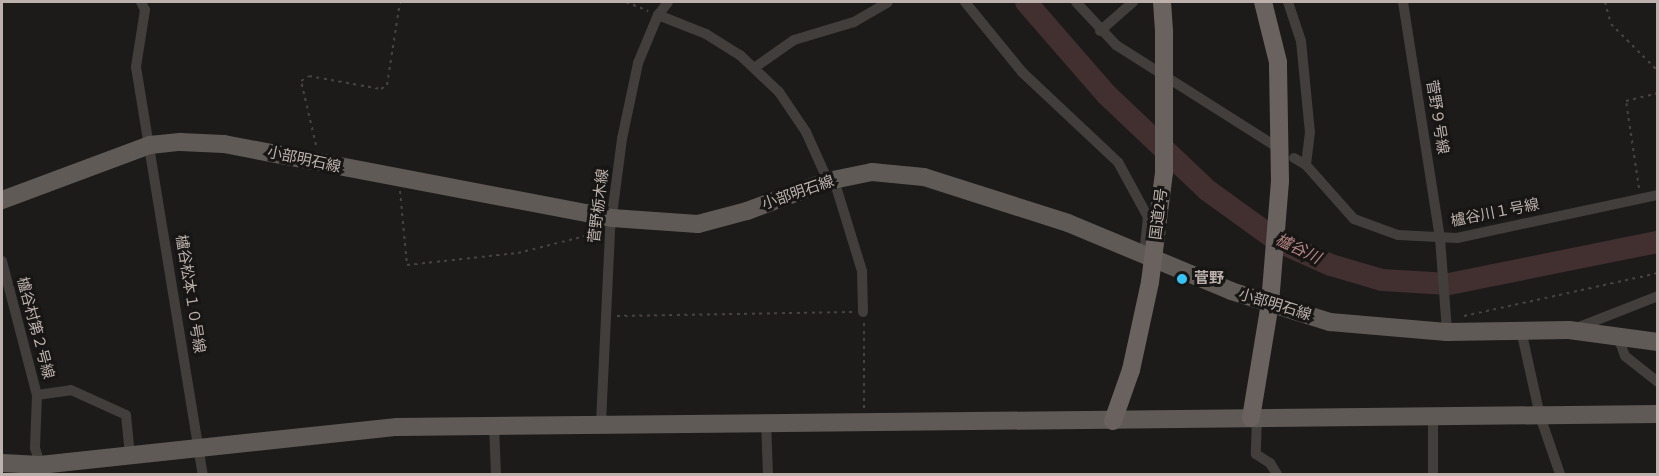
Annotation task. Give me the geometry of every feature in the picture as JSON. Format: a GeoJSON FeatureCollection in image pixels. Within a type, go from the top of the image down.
{"type":"FeatureCollection","features":[{"type":"Feature","properties":{"kind":"highway","name":"国道2号"},"geometry":{"type":"LineString","coordinates":[[1113,421],[1131,370],[1150,282],[1164,173],[1162,2]]}},
{"type":"Feature","properties":{"kind":"highway"},"geometry":{"type":"LineString","coordinates":[[1254,418],[1270,303],[1280,181],[1278,62],[1263,2]]}},
{"type":"Feature","properties":{"kind":"main road","name":"小部明石線"},"geometry":{"type":"LineString","coordinates":[[2,200],[150,145],[224,144],[611,224],[698,224],[747,211],[831,180],[872,172],[924,177],[1068,223],[1270,303],[1330,322],[1569,330],[1617,334],[1658,342]]}},
{"type":"Feature","properties":{"kind":"main road"},"geometry":{"type":"LineString","coordinates":[[2,463],[41,470],[199,447],[397,427],[601,423],[1113,421],[1658,414]]}},
{"type":"Feature","properties":{"kind":"street","name":"櫨谷松本１０号線"},"geometry":{"type":"LineString","coordinates":[[141,2],[144,10],[136,67],[203,474]]}},
{"type":"Feature","properties":{"kind":"street","name":"菅野栃木線"},"geometry":{"type":"LineString","coordinates":[[601,423],[611,224],[622,139],[638,63],[658,15],[668,2]]}},
{"type":"Feature","properties":{"kind":"street"},"geometry":{"type":"LineString","coordinates":[[754,68],[794,40],[854,22],[888,2]]}},
{"type":"Feature","properties":{"kind":"street"},"geometry":{"type":"LineString","coordinates":[[965,2],[1022,72],[1118,162],[1148,217],[1144,255]]}},
{"type":"Feature","properties":{"kind":"street"},"geometry":{"type":"LineString","coordinates":[[1076,2],[1100,31],[1272,144]]}},
{"type":"Feature","properties":{"kind":"street"},"geometry":{"type":"LineString","coordinates":[[1100,31],[1133,2]]}},
{"type":"Feature","properties":{"kind":"street"},"geometry":{"type":"LineString","coordinates":[[1288,2],[1301,41],[1310,132],[1306,165]]}},
{"type":"Feature","properties":{"kind":"street","name":"菅野９号線"},"geometry":{"type":"LineString","coordinates":[[1403,2],[1440,238],[1447,325]]}},
{"type":"Feature","properties":{"kind":"street"},"geometry":{"type":"LineString","coordinates":[[658,15],[706,34],[754,68],[779,92],[806,132],[831,180],[862,271],[863,312]]}},
{"type":"Feature","properties":{"kind":"street","name":"櫨谷川１号線"},"geometry":{"type":"LineString","coordinates":[[1294,158],[1306,165],[1354,219],[1398,235],[1457,238],[1658,195]]}},
{"type":"Feature","properties":{"kind":"street","name":"櫨谷村第２号線"},"geometry":{"type":"LineString","coordinates":[[2,261],[37,395],[35,448],[41,470]]}},
{"type":"Feature","properties":{"kind":"street"},"geometry":{"type":"LineString","coordinates":[[1569,330],[1658,296]]}},
{"type":"Feature","properties":{"kind":"street"},"geometry":{"type":"LineString","coordinates":[[1521,330],[1540,416],[1560,474]]}},
{"type":"Feature","properties":{"kind":"street"},"geometry":{"type":"LineString","coordinates":[[1617,334],[1625,356],[1658,382]]}},
{"type":"Feature","properties":{"kind":"street"},"geometry":{"type":"LineString","coordinates":[[37,395],[71,390],[126,415],[130,456]]}},
{"type":"Feature","properties":{"kind":"street"},"geometry":{"type":"LineString","coordinates":[[1433,416],[1433,474]]}},
{"type":"Feature","properties":{"kind":"street"},"geometry":{"type":"LineString","coordinates":[[1254,418],[1256,454],[1270,463],[1277,474]]}},
{"type":"Feature","properties":{"kind":"street"},"geometry":{"type":"LineString","coordinates":[[766,423],[768,474]]}},
{"type":"Feature","properties":{"kind":"street"},"geometry":{"type":"LineString","coordinates":[[494,425],[496,474]]}},
{"type":"Feature","properties":{"kind":"path"},"geometry":{"type":"LineString","coordinates":[[320,164],[301,81],[309,76],[381,89],[387,84],[400,2]]}},
{"type":"Feature","properties":{"kind":"path"},"geometry":{"type":"LineString","coordinates":[[626,2],[658,15]]}},
{"type":"Feature","properties":{"kind":"path"},"geometry":{"type":"LineString","coordinates":[[1605,2],[1611,24],[1658,71]]}},
{"type":"Feature","properties":{"kind":"path"},"geometry":{"type":"LineString","coordinates":[[1641,199],[1626,101],[1658,93]]}},
{"type":"Feature","properties":{"kind":"path"},"geometry":{"type":"LineString","coordinates":[[399,180],[408,265],[519,253],[611,224]]}},
{"type":"Feature","properties":{"kind":"path"},"geometry":{"type":"LineString","coordinates":[[1447,325],[1658,273]]}},
{"type":"Feature","properties":{"kind":"path"},"geometry":{"type":"LineString","coordinates":[[606,316],[863,312],[865,423]]}},
{"type":"Feature","properties":{"kind":"waterway","name":"櫨谷川"},"geometry":{"type":"LineString","coordinates":[[1026,2],[1106,94],[1207,190],[1279,242],[1331,265],[1382,280],[1449,284],[1658,242]]}},
{"type":"Feature","properties":{"kind":"place","name":"菅野"},"geometry":{"type":"Point","coordinates":[1182,279]}}]}
